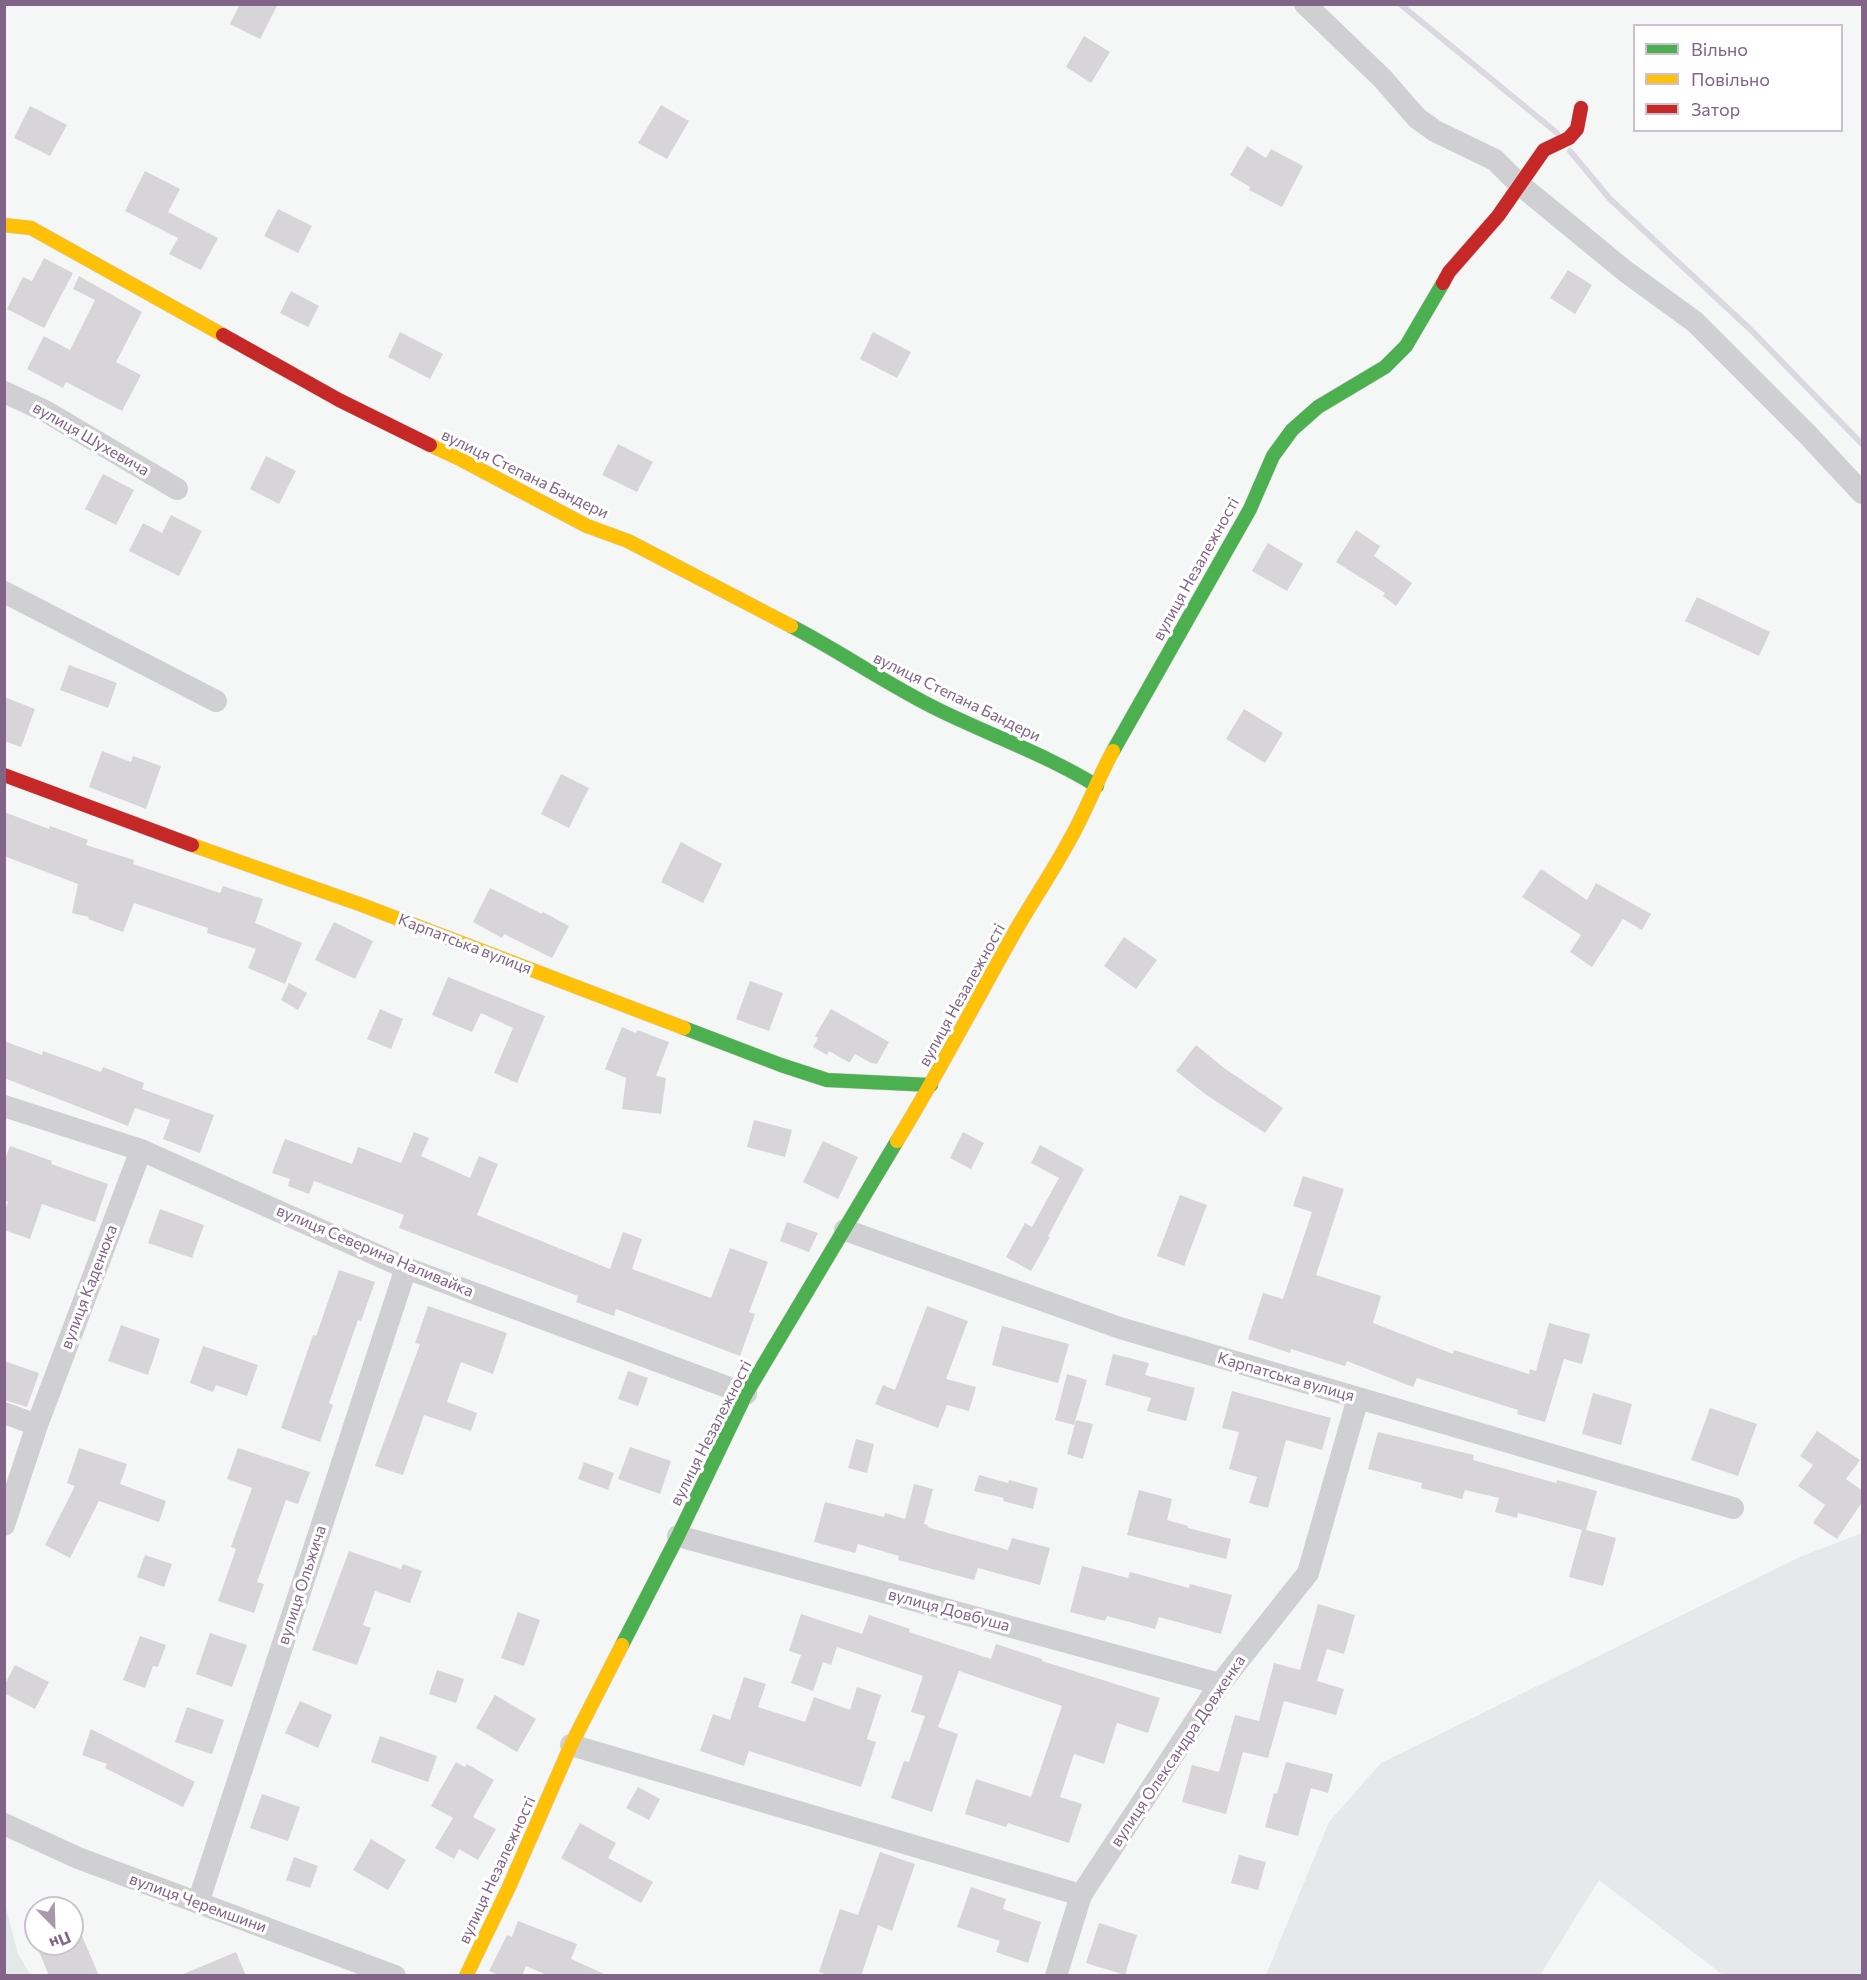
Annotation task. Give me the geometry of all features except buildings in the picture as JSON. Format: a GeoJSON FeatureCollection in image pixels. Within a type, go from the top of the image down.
{"type":"FeatureCollection","features":[{"type":"Feature","properties":{"kind":"street"},"geometry":{"type":"LineString","coordinates":[[1305,4],[1382,78],[1417,118],[1435,131],[1495,160],[1519,184],[1625,271],[1695,322],[1863,493]]}},
{"type":"Feature","properties":{"kind":"street","name":"вулиця Незалежності"},"geometry":{"type":"LineString","coordinates":[[466,1976],[509,1887],[571,1745],[678,1536],[746,1394],[932,1085],[1014,934],[1070,840],[1102,771],[1250,509],[1273,456],[1292,430],[1318,407],[1385,367],[1406,346],[1449,272],[1498,216],[1544,150],[1569,138],[1577,129],[1581,108]]}},
{"type":"Feature","properties":{"kind":"street","name":"вулиця Степана Бандери"},"geometry":{"type":"LineString","coordinates":[[4,225],[31,228],[57,241],[93,264],[339,400],[472,465],[587,526],[628,541],[816,639],[860,668],[939,710],[1068,768],[1097,786]]}},
{"type":"Feature","properties":{"kind":"street","name":"вулиця Шухевича"},"geometry":{"type":"LineString","coordinates":[[4,392],[45,411],[177,489]]}},
{"type":"Feature","properties":{"kind":"street"},"geometry":{"type":"LineString","coordinates":[[4,592],[216,701]]}},
{"type":"Feature","properties":{"kind":"street","name":"Карпатська вулиця"},"geometry":{"type":"LineString","coordinates":[[4,775],[165,836],[362,905],[781,1065],[827,1080],[932,1085]]}},
{"type":"Feature","properties":{"kind":"street","name":"вулиця Северина Наливайка"},"geometry":{"type":"LineString","coordinates":[[4,1106],[141,1150],[406,1268],[746,1394]]}},
{"type":"Feature","properties":{"kind":"street","name":"вулиця Каденюка"},"geometry":{"type":"LineString","coordinates":[[4,1525],[37,1425],[141,1150]]}},
{"type":"Feature","properties":{"kind":"street","name":"Карпатська вулиця"},"geometry":{"type":"LineString","coordinates":[[844,1230],[1120,1328],[1733,1508]]}},
{"type":"Feature","properties":{"kind":"street","name":"вулиця Ольжича"},"geometry":{"type":"LineString","coordinates":[[198,1902],[406,1268]]}},
{"type":"Feature","properties":{"kind":"street","name":"вулиця Олександра Довженка"},"geometry":{"type":"LineString","coordinates":[[1056,1976],[1082,1895],[1220,1684],[1308,1573],[1358,1398]]}},
{"type":"Feature","properties":{"kind":"street"},"geometry":{"type":"LineString","coordinates":[[4,1413],[37,1425]]}},
{"type":"Feature","properties":{"kind":"street","name":"вулиця Довбуша"},"geometry":{"type":"LineString","coordinates":[[678,1536],[1220,1684]]}},
{"type":"Feature","properties":{"kind":"street"},"geometry":{"type":"LineString","coordinates":[[571,1745],[1082,1895]]}},
{"type":"Feature","properties":{"kind":"street","name":"вулиця Черемшини"},"geometry":{"type":"LineString","coordinates":[[4,1824],[78,1858],[395,1976]]}},
{"type":"Feature","properties":{"kind":"shaded area"},"geometry":{"type":"Polygon","coordinates":[[[1862,1533],[1862,1975],[1723,1975],[1599,1880],[1540,1975],[1266,1975],[1329,1822],[1381,1763],[1800,1557],[1862,1533]]]}},
{"type":"Feature","properties":{"kind":"shaded area"},"geometry":{"type":"Polygon","coordinates":[[[4,1900],[18,1954],[29,1975],[5,1975],[4,1900]]]}},
{"type":"Feature","properties":{"kind":"waterway"},"geometry":{"type":"LineString","coordinates":[[1400,4],[1557,133]]}},
{"type":"Feature","properties":{"kind":"waterway"},"geometry":{"type":"LineString","coordinates":[[1570,151],[1610,199],[1751,330],[1862,444]]}},
{"type":"Feature","properties":{"kind":"traffic: fast"},"geometry":{"type":"LineString","coordinates":[[1113,751],[1250,509],[1273,456],[1292,430],[1318,407],[1385,367],[1406,346],[1443,283]]}},
{"type":"Feature","properties":{"kind":"traffic: fast"},"geometry":{"type":"LineString","coordinates":[[791,626],[920,700],[1059,765],[1097,786]]}},
{"type":"Feature","properties":{"kind":"traffic: fast"},"geometry":{"type":"LineString","coordinates":[[684,1028],[827,1080],[931,1085]]}},
{"type":"Feature","properties":{"kind":"traffic: fast"},"geometry":{"type":"LineString","coordinates":[[622,1645],[678,1536],[746,1394],[897,1141]]}},
{"type":"Feature","properties":{"kind":"traffic: slow"},"geometry":{"type":"LineString","coordinates":[[4,225],[31,228],[223,335]]}},
{"type":"Feature","properties":{"kind":"traffic: slow"},"geometry":{"type":"LineString","coordinates":[[430,445],[587,526],[628,541],[791,626]]}},
{"type":"Feature","properties":{"kind":"traffic: slow"},"geometry":{"type":"LineString","coordinates":[[897,1141],[1081,819],[1113,751]]}},
{"type":"Feature","properties":{"kind":"traffic: slow"},"geometry":{"type":"LineString","coordinates":[[192,845],[362,905],[684,1028]]}},
{"type":"Feature","properties":{"kind":"traffic: slow"},"geometry":{"type":"LineString","coordinates":[[466,1976],[509,1887],[571,1745],[622,1645]]}},
{"type":"Feature","properties":{"kind":"traffic: jam"},"geometry":{"type":"LineString","coordinates":[[1443,283],[1449,272],[1498,216],[1544,150],[1569,138],[1577,129],[1581,108]]}},
{"type":"Feature","properties":{"kind":"traffic: jam"},"geometry":{"type":"LineString","coordinates":[[223,335],[339,400],[430,445]]}},
{"type":"Feature","properties":{"kind":"traffic: jam"},"geometry":{"type":"LineString","coordinates":[[4,775],[192,845]]}}]}
